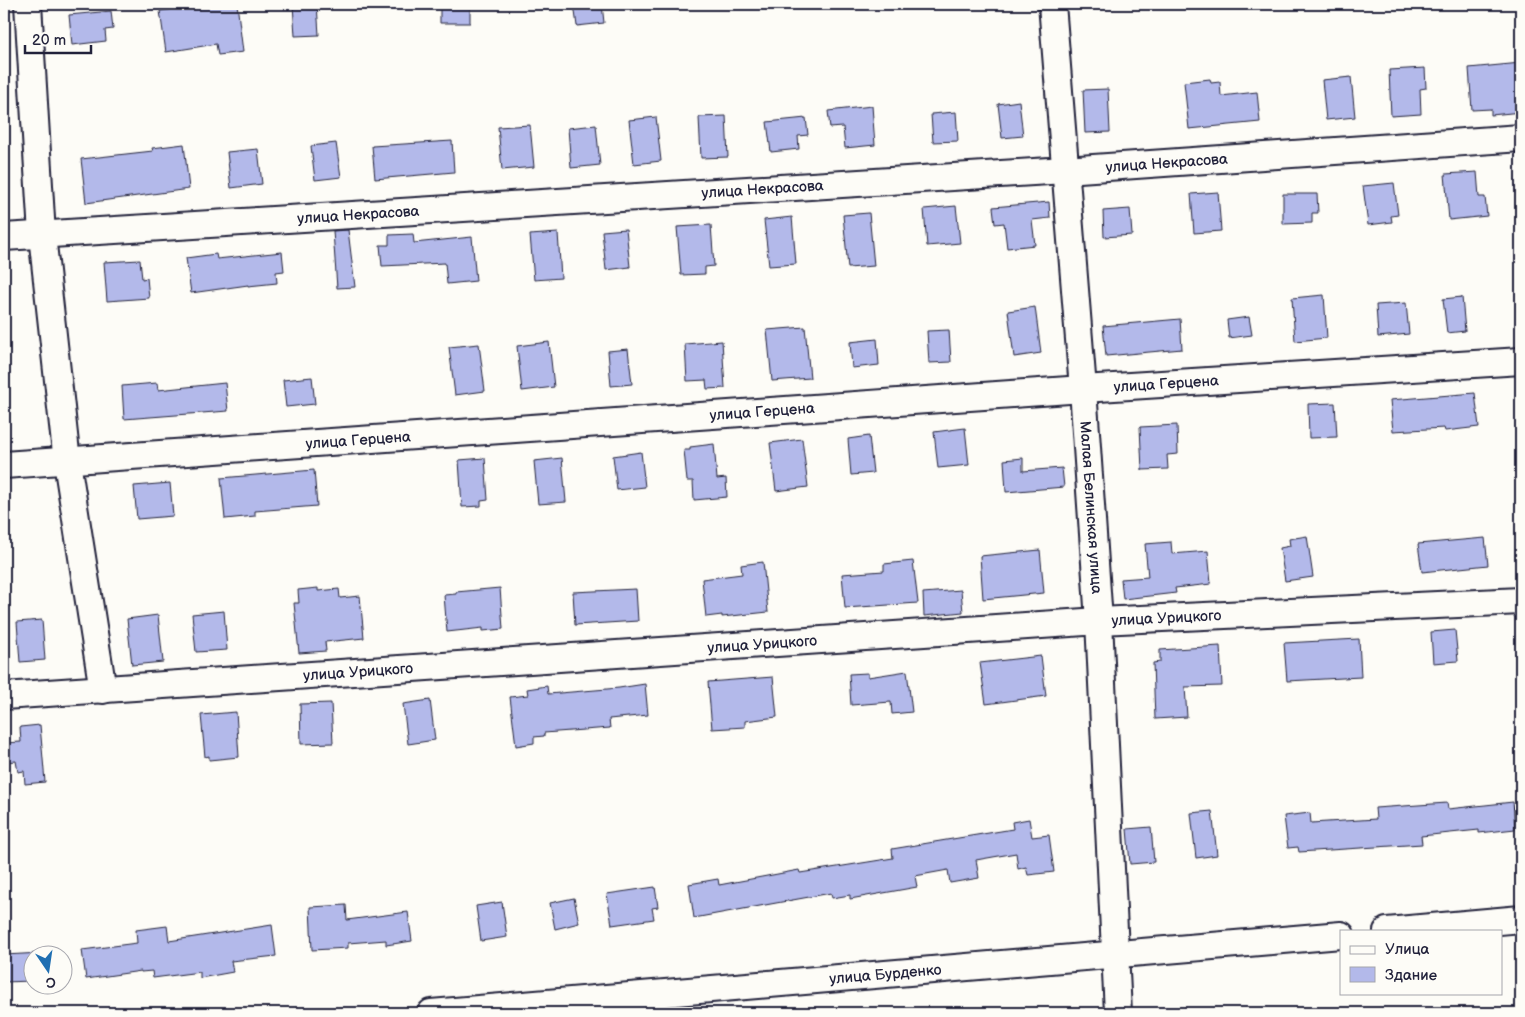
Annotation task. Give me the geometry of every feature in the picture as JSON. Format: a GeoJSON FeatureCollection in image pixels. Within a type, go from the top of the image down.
{"type":"FeatureCollection","features":[{"type":"Feature","properties":{"kind":"street"},"geometry":{"type":"LineString","coordinates":[[28,4],[42,235],[66,462],[103,690]]}},
{"type":"Feature","properties":{"kind":"street","name":"Малая Белинская улица"},"geometry":{"type":"LineString","coordinates":[[1052,4],[1083,389],[1099,621],[1118,1013]]}},
{"type":"Feature","properties":{"kind":"street","name":"улица Некрасова"},"geometry":{"type":"LineString","coordinates":[[4,237],[1065,170],[1521,138]]}},
{"type":"Feature","properties":{"kind":"street","name":"улица Герцена"},"geometry":{"type":"LineString","coordinates":[[4,466],[1083,389],[1521,361]]}},
{"type":"Feature","properties":{"kind":"street","name":"улица Урицкого"},"geometry":{"type":"LineString","coordinates":[[4,696],[1099,621],[1521,601]]}},
{"type":"Feature","properties":{"kind":"street"},"geometry":{"type":"LineString","coordinates":[[1398,930],[1521,919]]}},
{"type":"Feature","properties":{"kind":"street","name":"улица Бурденко"},"geometry":{"type":"LineString","coordinates":[[431,1013],[1340,935]]}},
{"type":"Feature","properties":{"kind":"building"},"geometry":{"type":"Polygon","coordinates":[[[214,4],[237,4],[243,52],[218,55],[216,44],[166,52],[160,11],[214,4]]]}},
{"type":"Feature","properties":{"kind":"building"},"geometry":{"type":"Polygon","coordinates":[[[293,4],[317,4],[319,35],[295,36],[293,4]]]}},
{"type":"Feature","properties":{"kind":"building"},"geometry":{"type":"Polygon","coordinates":[[[440,4],[470,4],[470,23],[440,23],[440,4]]]}},
{"type":"Feature","properties":{"kind":"building"},"geometry":{"type":"Polygon","coordinates":[[[574,4],[602,4],[604,23],[577,26],[574,4]]]}},
{"type":"Feature","properties":{"kind":"building"},"geometry":{"type":"Polygon","coordinates":[[[111,11],[113,29],[105,30],[106,41],[72,45],[69,15],[111,11]]]}},
{"type":"Feature","properties":{"kind":"building"},"geometry":{"type":"Polygon","coordinates":[[[1521,63],[1521,112],[1491,115],[1491,109],[1472,110],[1469,68],[1521,63]]]}},
{"type":"Feature","properties":{"kind":"building"},"geometry":{"type":"Polygon","coordinates":[[[1425,68],[1426,88],[1420,89],[1421,114],[1391,116],[1389,70],[1425,68]]]}},
{"type":"Feature","properties":{"kind":"building"},"geometry":{"type":"Polygon","coordinates":[[[1351,77],[1355,117],[1326,120],[1322,80],[1351,77]]]}},
{"type":"Feature","properties":{"kind":"building"},"geometry":{"type":"Polygon","coordinates":[[[1210,79],[1211,83],[1220,82],[1221,96],[1257,92],[1260,122],[1189,129],[1184,82],[1210,79]]]}},
{"type":"Feature","properties":{"kind":"building"},"geometry":{"type":"Polygon","coordinates":[[[1108,89],[1110,132],[1085,133],[1083,90],[1108,89]]]}},
{"type":"Feature","properties":{"kind":"building"},"geometry":{"type":"Polygon","coordinates":[[[1019,101],[1023,136],[1002,138],[998,104],[1019,101]]]}},
{"type":"Feature","properties":{"kind":"building"},"geometry":{"type":"Polygon","coordinates":[[[872,106],[875,145],[845,148],[843,127],[830,128],[828,111],[872,106]]]}},
{"type":"Feature","properties":{"kind":"building"},"geometry":{"type":"Polygon","coordinates":[[[956,112],[958,141],[933,142],[931,114],[956,112]]]}},
{"type":"Feature","properties":{"kind":"building"},"geometry":{"type":"Polygon","coordinates":[[[726,116],[728,157],[701,158],[699,117],[726,116]]]}},
{"type":"Feature","properties":{"kind":"building"},"geometry":{"type":"Polygon","coordinates":[[[656,117],[661,161],[634,164],[629,120],[656,117]]]}},
{"type":"Feature","properties":{"kind":"building"},"geometry":{"type":"Polygon","coordinates":[[[806,118],[808,135],[798,136],[799,149],[771,152],[767,122],[806,118]]]}},
{"type":"Feature","properties":{"kind":"building"},"geometry":{"type":"Polygon","coordinates":[[[530,125],[534,167],[502,170],[498,127],[530,125]]]}},
{"type":"Feature","properties":{"kind":"building"},"geometry":{"type":"Polygon","coordinates":[[[596,125],[600,165],[571,168],[568,128],[596,125]]]}},
{"type":"Feature","properties":{"kind":"building"},"geometry":{"type":"Polygon","coordinates":[[[452,141],[454,172],[375,179],[372,146],[452,141]]]}},
{"type":"Feature","properties":{"kind":"building"},"geometry":{"type":"Polygon","coordinates":[[[336,143],[341,177],[315,180],[311,146],[336,143]]]}},
{"type":"Feature","properties":{"kind":"building"},"geometry":{"type":"Polygon","coordinates":[[[184,144],[189,189],[86,203],[81,159],[153,151],[152,148],[184,144]]]}},
{"type":"Feature","properties":{"kind":"building"},"geometry":{"type":"Polygon","coordinates":[[[258,149],[262,184],[231,188],[227,152],[258,149]]]}},
{"type":"Feature","properties":{"kind":"building"},"geometry":{"type":"Polygon","coordinates":[[[1477,172],[1479,197],[1485,197],[1487,216],[1449,220],[1445,174],[1477,172]]]}},
{"type":"Feature","properties":{"kind":"building"},"geometry":{"type":"Polygon","coordinates":[[[1394,183],[1398,215],[1391,216],[1392,222],[1368,225],[1363,186],[1394,183]]]}},
{"type":"Feature","properties":{"kind":"building"},"geometry":{"type":"Polygon","coordinates":[[[1218,192],[1221,231],[1194,233],[1191,194],[1218,192]]]}},
{"type":"Feature","properties":{"kind":"building"},"geometry":{"type":"Polygon","coordinates":[[[1283,194],[1317,194],[1318,213],[1312,213],[1312,223],[1283,224],[1283,194]]]}},
{"type":"Feature","properties":{"kind":"building"},"geometry":{"type":"Polygon","coordinates":[[[1049,202],[1050,218],[1032,220],[1035,245],[1007,248],[1004,223],[995,224],[993,207],[1049,202]]]}},
{"type":"Feature","properties":{"kind":"building"},"geometry":{"type":"Polygon","coordinates":[[[956,206],[960,243],[927,246],[924,209],[956,206]]]}},
{"type":"Feature","properties":{"kind":"building"},"geometry":{"type":"Polygon","coordinates":[[[1130,209],[1132,235],[1104,237],[1103,211],[1130,209]]]}},
{"type":"Feature","properties":{"kind":"building"},"geometry":{"type":"Polygon","coordinates":[[[869,213],[874,266],[848,268],[843,215],[869,213]]]}},
{"type":"Feature","properties":{"kind":"building"},"geometry":{"type":"Polygon","coordinates":[[[792,217],[796,264],[769,266],[764,220],[792,217]]]}},
{"type":"Feature","properties":{"kind":"building"},"geometry":{"type":"Polygon","coordinates":[[[711,225],[714,266],[705,267],[705,274],[681,275],[677,227],[711,225]]]}},
{"type":"Feature","properties":{"kind":"building"},"geometry":{"type":"Polygon","coordinates":[[[626,229],[630,267],[606,270],[602,231],[626,229]]]}},
{"type":"Feature","properties":{"kind":"building"},"geometry":{"type":"Polygon","coordinates":[[[348,230],[355,287],[337,288],[333,231],[348,230]]]}},
{"type":"Feature","properties":{"kind":"building"},"geometry":{"type":"Polygon","coordinates":[[[558,233],[561,278],[534,280],[530,235],[558,233]]]}},
{"type":"Feature","properties":{"kind":"building"},"geometry":{"type":"Polygon","coordinates":[[[413,234],[414,243],[472,237],[476,281],[447,284],[445,263],[382,266],[380,245],[389,245],[389,235],[413,234]]]}},
{"type":"Feature","properties":{"kind":"building"},"geometry":{"type":"Polygon","coordinates":[[[282,252],[284,271],[276,272],[277,283],[191,293],[186,258],[216,254],[217,259],[282,252]]]}},
{"type":"Feature","properties":{"kind":"building"},"geometry":{"type":"Polygon","coordinates":[[[140,260],[142,279],[147,278],[149,298],[107,301],[104,262],[140,260]]]}},
{"type":"Feature","properties":{"kind":"building"},"geometry":{"type":"Polygon","coordinates":[[[1324,295],[1327,338],[1295,341],[1292,298],[1324,295]]]}},
{"type":"Feature","properties":{"kind":"building"},"geometry":{"type":"Polygon","coordinates":[[[1462,297],[1465,331],[1447,333],[1443,299],[1462,297]]]}},
{"type":"Feature","properties":{"kind":"building"},"geometry":{"type":"Polygon","coordinates":[[[1406,303],[1409,334],[1378,337],[1376,305],[1406,303]]]}},
{"type":"Feature","properties":{"kind":"building"},"geometry":{"type":"Polygon","coordinates":[[[1035,307],[1041,353],[1014,357],[1008,311],[1035,307]]]}},
{"type":"Feature","properties":{"kind":"building"},"geometry":{"type":"Polygon","coordinates":[[[1249,317],[1252,335],[1229,338],[1227,320],[1249,317]]]}},
{"type":"Feature","properties":{"kind":"building"},"geometry":{"type":"Polygon","coordinates":[[[1180,319],[1182,349],[1106,356],[1103,326],[1180,319]]]}},
{"type":"Feature","properties":{"kind":"building"},"geometry":{"type":"Polygon","coordinates":[[[805,327],[810,378],[772,381],[767,330],[805,327]]]}},
{"type":"Feature","properties":{"kind":"building"},"geometry":{"type":"Polygon","coordinates":[[[949,330],[951,362],[929,363],[927,331],[949,330]]]}},
{"type":"Feature","properties":{"kind":"building"},"geometry":{"type":"Polygon","coordinates":[[[877,339],[879,365],[852,368],[850,342],[877,339]]]}},
{"type":"Feature","properties":{"kind":"building"},"geometry":{"type":"Polygon","coordinates":[[[722,341],[725,388],[707,389],[706,380],[687,381],[685,344],[722,341]]]}},
{"type":"Feature","properties":{"kind":"building"},"geometry":{"type":"Polygon","coordinates":[[[549,342],[554,387],[522,391],[517,346],[549,342]]]}},
{"type":"Feature","properties":{"kind":"building"},"geometry":{"type":"Polygon","coordinates":[[[479,344],[485,391],[455,395],[449,347],[479,344]]]}},
{"type":"Feature","properties":{"kind":"building"},"geometry":{"type":"Polygon","coordinates":[[[628,349],[632,384],[611,386],[608,351],[628,349]]]}},
{"type":"Feature","properties":{"kind":"building"},"geometry":{"type":"Polygon","coordinates":[[[312,377],[315,404],[286,407],[283,380],[312,377]]]}},
{"type":"Feature","properties":{"kind":"building"},"geometry":{"type":"Polygon","coordinates":[[[157,383],[158,390],[225,383],[228,411],[124,419],[122,386],[157,383]]]}},
{"type":"Feature","properties":{"kind":"building"},"geometry":{"type":"Polygon","coordinates":[[[1475,393],[1479,427],[1445,431],[1444,428],[1393,431],[1390,400],[1475,393]]]}},
{"type":"Feature","properties":{"kind":"building"},"geometry":{"type":"Polygon","coordinates":[[[1335,403],[1337,437],[1309,438],[1308,404],[1335,403]]]}},
{"type":"Feature","properties":{"kind":"building"},"geometry":{"type":"Polygon","coordinates":[[[1177,425],[1178,454],[1167,455],[1168,469],[1142,470],[1140,427],[1177,425]]]}},
{"type":"Feature","properties":{"kind":"building"},"geometry":{"type":"Polygon","coordinates":[[[965,428],[969,465],[938,468],[934,432],[965,428]]]}},
{"type":"Feature","properties":{"kind":"building"},"geometry":{"type":"Polygon","coordinates":[[[869,436],[873,473],[851,475],[848,439],[869,436]]]}},
{"type":"Feature","properties":{"kind":"building"},"geometry":{"type":"Polygon","coordinates":[[[802,439],[808,487],[776,491],[770,443],[802,439]]]}},
{"type":"Feature","properties":{"kind":"building"},"geometry":{"type":"Polygon","coordinates":[[[714,444],[717,479],[726,478],[727,497],[694,500],[693,481],[687,481],[684,450],[690,450],[690,447],[714,444]]]}},
{"type":"Feature","properties":{"kind":"building"},"geometry":{"type":"Polygon","coordinates":[[[641,452],[645,487],[617,490],[613,456],[641,452]]]}},
{"type":"Feature","properties":{"kind":"building"},"geometry":{"type":"Polygon","coordinates":[[[485,458],[488,500],[481,501],[481,506],[462,507],[459,460],[485,458]]]}},
{"type":"Feature","properties":{"kind":"building"},"geometry":{"type":"Polygon","coordinates":[[[562,458],[566,502],[538,504],[534,461],[562,458]]]}},
{"type":"Feature","properties":{"kind":"building"},"geometry":{"type":"Polygon","coordinates":[[[1023,458],[1023,471],[1062,468],[1064,487],[1006,492],[1004,460],[1023,458]]]}},
{"type":"Feature","properties":{"kind":"building"},"geometry":{"type":"Polygon","coordinates":[[[314,470],[317,506],[255,511],[255,516],[225,519],[221,478],[314,470]]]}},
{"type":"Feature","properties":{"kind":"building"},"geometry":{"type":"Polygon","coordinates":[[[170,483],[173,516],[137,519],[134,486],[170,483]]]}},
{"type":"Feature","properties":{"kind":"building"},"geometry":{"type":"Polygon","coordinates":[[[1307,536],[1313,577],[1285,581],[1280,548],[1290,546],[1289,539],[1307,536]]]}},
{"type":"Feature","properties":{"kind":"building"},"geometry":{"type":"Polygon","coordinates":[[[1485,538],[1488,565],[1422,572],[1418,544],[1485,538]]]}},
{"type":"Feature","properties":{"kind":"building"},"geometry":{"type":"Polygon","coordinates":[[[1171,542],[1172,554],[1208,551],[1211,584],[1175,588],[1176,593],[1123,599],[1121,579],[1148,577],[1145,544],[1171,542]]]}},
{"type":"Feature","properties":{"kind":"building"},"geometry":{"type":"Polygon","coordinates":[[[1040,550],[1044,593],[983,599],[980,556],[1040,550]]]}},
{"type":"Feature","properties":{"kind":"building"},"geometry":{"type":"Polygon","coordinates":[[[913,561],[918,603],[845,608],[842,574],[884,571],[884,564],[913,561]]]}},
{"type":"Feature","properties":{"kind":"building"},"geometry":{"type":"Polygon","coordinates":[[[763,562],[768,612],[706,617],[702,579],[742,574],[741,565],[763,562]]]}},
{"type":"Feature","properties":{"kind":"building"},"geometry":{"type":"Polygon","coordinates":[[[318,588],[318,591],[339,589],[340,598],[360,596],[364,638],[325,642],[326,651],[299,653],[294,603],[299,603],[298,590],[318,588]]]}},
{"type":"Feature","properties":{"kind":"building"},"geometry":{"type":"Polygon","coordinates":[[[500,588],[503,629],[483,631],[483,628],[447,632],[444,595],[500,588]]]}},
{"type":"Feature","properties":{"kind":"building"},"geometry":{"type":"Polygon","coordinates":[[[636,589],[638,621],[575,625],[573,592],[636,589]]]}},
{"type":"Feature","properties":{"kind":"building"},"geometry":{"type":"Polygon","coordinates":[[[961,590],[963,612],[924,616],[923,593],[961,590]]]}},
{"type":"Feature","properties":{"kind":"building"},"geometry":{"type":"Polygon","coordinates":[[[224,611],[227,650],[196,652],[192,614],[224,611]]]}},
{"type":"Feature","properties":{"kind":"building"},"geometry":{"type":"Polygon","coordinates":[[[158,615],[163,662],[132,665],[127,619],[158,615]]]}},
{"type":"Feature","properties":{"kind":"building"},"geometry":{"type":"Polygon","coordinates":[[[42,620],[45,660],[20,662],[17,622],[42,620]]]}},
{"type":"Feature","properties":{"kind":"building"},"geometry":{"type":"Polygon","coordinates":[[[1455,630],[1458,661],[1433,663],[1431,632],[1455,630]]]}},
{"type":"Feature","properties":{"kind":"building"},"geometry":{"type":"Polygon","coordinates":[[[1359,639],[1361,677],[1287,681],[1284,643],[1359,639]]]}},
{"type":"Feature","properties":{"kind":"building"},"geometry":{"type":"Polygon","coordinates":[[[1220,646],[1222,686],[1185,687],[1187,717],[1155,719],[1153,663],[1160,662],[1160,650],[1220,646]]]}},
{"type":"Feature","properties":{"kind":"building"},"geometry":{"type":"Polygon","coordinates":[[[1041,656],[1046,696],[986,704],[980,663],[1041,656]]]}},
{"type":"Feature","properties":{"kind":"building"},"geometry":{"type":"Polygon","coordinates":[[[907,671],[912,712],[892,714],[891,702],[851,705],[849,674],[868,673],[868,677],[907,671]]]}},
{"type":"Feature","properties":{"kind":"building"},"geometry":{"type":"Polygon","coordinates":[[[773,677],[777,717],[745,721],[745,727],[712,729],[708,682],[773,677]]]}},
{"type":"Feature","properties":{"kind":"building"},"geometry":{"type":"Polygon","coordinates":[[[645,684],[648,715],[609,719],[610,728],[544,733],[544,736],[534,737],[534,743],[516,746],[510,697],[528,695],[527,689],[547,686],[548,694],[645,684]]]}},
{"type":"Feature","properties":{"kind":"building"},"geometry":{"type":"Polygon","coordinates":[[[430,700],[435,740],[408,744],[403,704],[430,700]]]}},
{"type":"Feature","properties":{"kind":"building"},"geometry":{"type":"Polygon","coordinates":[[[331,703],[333,743],[301,744],[300,704],[331,703]]]}},
{"type":"Feature","properties":{"kind":"building"},"geometry":{"type":"Polygon","coordinates":[[[236,712],[239,757],[209,760],[209,756],[205,757],[201,715],[236,712]]]}},
{"type":"Feature","properties":{"kind":"building"},"geometry":{"type":"Polygon","coordinates":[[[40,725],[45,782],[25,784],[24,771],[18,772],[16,761],[4,762],[4,743],[21,742],[20,727],[40,725]]]}},
{"type":"Feature","properties":{"kind":"building"},"geometry":{"type":"Polygon","coordinates":[[[1513,802],[1515,829],[1479,833],[1479,830],[1421,836],[1422,844],[1299,852],[1298,847],[1288,848],[1284,816],[1310,813],[1311,823],[1376,819],[1375,808],[1447,803],[1448,809],[1513,802]]]}},
{"type":"Feature","properties":{"kind":"building"},"geometry":{"type":"Polygon","coordinates":[[[1212,811],[1217,855],[1196,858],[1191,813],[1212,811]]]}},
{"type":"Feature","properties":{"kind":"building"},"geometry":{"type":"Polygon","coordinates":[[[1029,819],[1032,837],[1049,835],[1054,872],[1028,875],[1026,867],[1018,869],[1016,853],[976,860],[979,878],[950,883],[948,870],[915,876],[917,887],[850,899],[850,895],[832,898],[831,893],[694,918],[689,884],[718,879],[719,885],[799,870],[800,873],[893,858],[892,849],[1013,829],[1012,822],[1029,819]]]}},
{"type":"Feature","properties":{"kind":"building"},"geometry":{"type":"Polygon","coordinates":[[[1151,827],[1154,862],[1130,864],[1127,829],[1151,827]]]}},
{"type":"Feature","properties":{"kind":"building"},"geometry":{"type":"Polygon","coordinates":[[[655,887],[658,907],[652,908],[654,919],[612,925],[607,894],[655,887]]]}},
{"type":"Feature","properties":{"kind":"building"},"geometry":{"type":"Polygon","coordinates":[[[574,898],[579,923],[555,929],[550,903],[574,898]]]}},
{"type":"Feature","properties":{"kind":"building"},"geometry":{"type":"Polygon","coordinates":[[[502,902],[507,937],[481,941],[476,906],[502,902]]]}},
{"type":"Feature","properties":{"kind":"building"},"geometry":{"type":"Polygon","coordinates":[[[346,905],[347,920],[408,912],[412,941],[386,945],[386,940],[348,943],[348,948],[312,950],[310,907],[346,905]]]}},
{"type":"Feature","properties":{"kind":"building"},"geometry":{"type":"Polygon","coordinates":[[[272,925],[276,956],[231,961],[233,972],[200,978],[200,972],[153,978],[152,971],[141,971],[86,979],[82,950],[137,943],[136,930],[167,926],[169,941],[272,925]]]}},
{"type":"Feature","properties":{"kind":"building"},"geometry":{"type":"Polygon","coordinates":[[[22,954],[22,981],[4,982],[4,955],[22,954]]]}}]}
